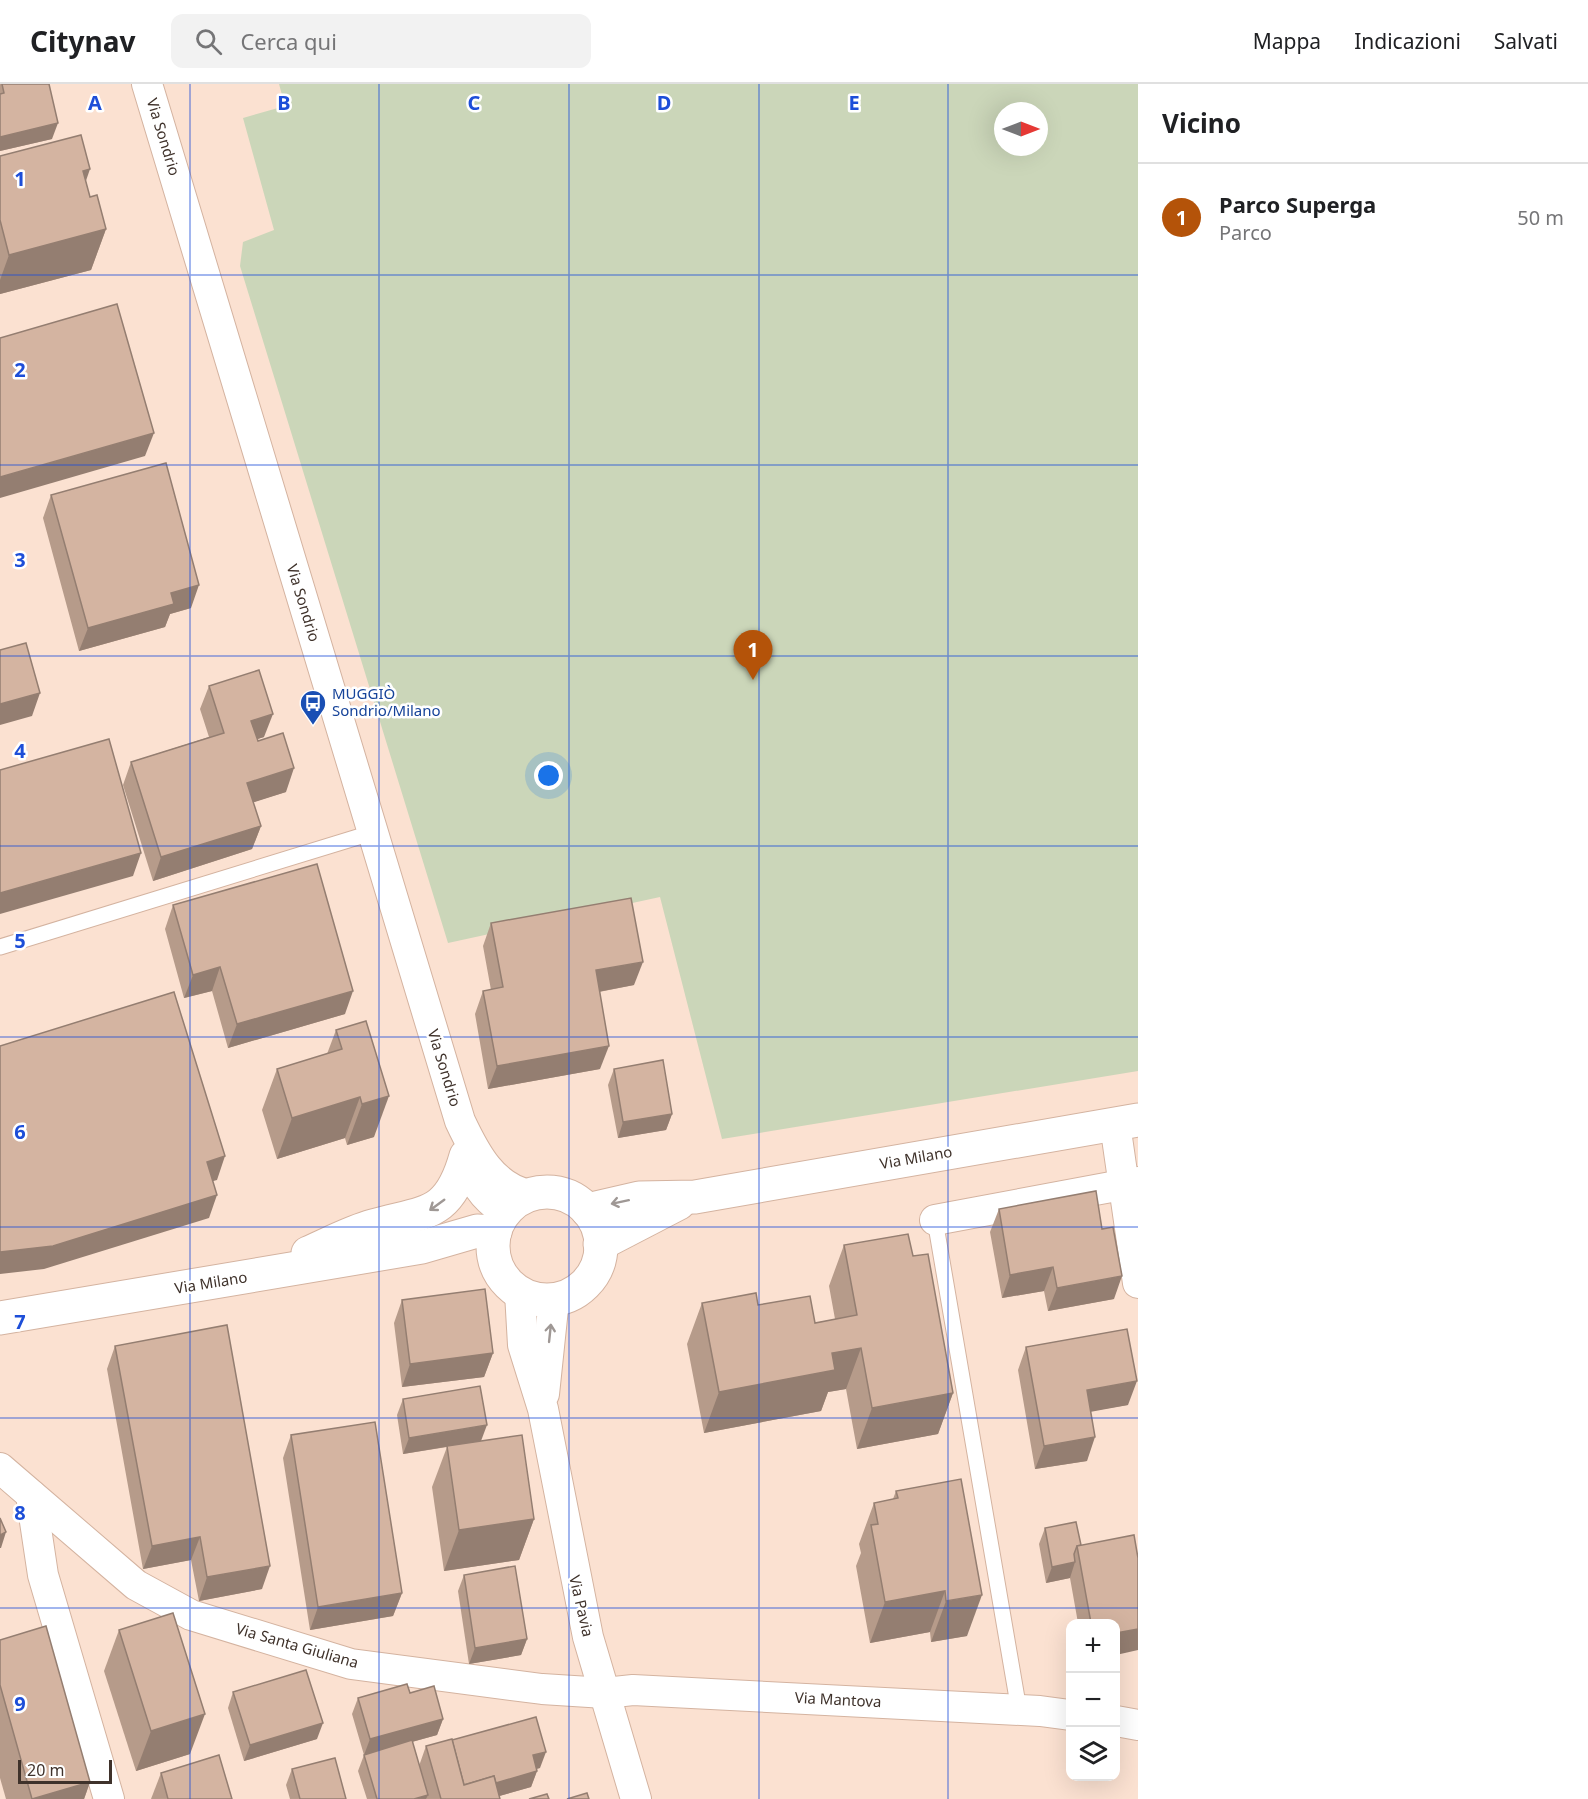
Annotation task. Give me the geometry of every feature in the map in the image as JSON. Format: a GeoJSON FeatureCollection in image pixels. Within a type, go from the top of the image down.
{"type":"FeatureCollection","features":[{"type":"Feature","properties":{"kind":"street","name":"Via Sondrio"},"geometry":{"type":"LineString","coordinates":[[147,84],[460,1121]]}},
{"type":"Feature","properties":{"kind":"street"},"geometry":{"type":"LineString","coordinates":[[460,1121],[466,1156],[475,1183],[482,1195],[510,1213]]}},
{"type":"Feature","properties":{"kind":"street"},"geometry":{"type":"LineString","coordinates":[[422,1247],[466,1233],[510,1213],[542,1192],[561,1194],[578,1202],[587,1210],[597,1226],[600,1244],[598,1261],[591,1277],[578,1290],[554,1299],[536,1299],[520,1293],[507,1282],[498,1268],[493,1247],[510,1213],[506,1187],[493,1175],[474,1148],[460,1121]]}},
{"type":"Feature","properties":{"kind":"street"},"geometry":{"type":"LineString","coordinates":[[1126,1122],[1138,1283]]}},
{"type":"Feature","properties":{"kind":"street","name":"Via Milano"},"geometry":{"type":"LineString","coordinates":[[695,1197],[1126,1122]]}},
{"type":"Feature","properties":{"kind":"street"},"geometry":{"type":"LineString","coordinates":[[254,1276],[371,1227],[425,1214],[448,1197],[460,1175],[466,1156]]}},
{"type":"Feature","properties":{"kind":"street"},"geometry":{"type":"LineString","coordinates":[[935,1220],[1130,1184]]}},
{"type":"Feature","properties":{"kind":"street"},"geometry":{"type":"LineString","coordinates":[[587,1210],[639,1198],[695,1197]]}},
{"type":"Feature","properties":{"kind":"street"},"geometry":{"type":"LineString","coordinates":[[600,1244],[646,1218],[695,1197]]}},
{"type":"Feature","properties":{"kind":"street"},"geometry":{"type":"LineString","coordinates":[[422,1247],[464,1255],[498,1268]]}},
{"type":"Feature","properties":{"kind":"street","name":"Via Milano"},"geometry":{"type":"LineString","coordinates":[[0,1318],[422,1247]]}},
{"type":"Feature","properties":{"kind":"street","name":"Via Pavia"},"geometry":{"type":"LineString","coordinates":[[520,1293],[523,1345],[543,1409],[579,1597],[604,1693],[636,1799]]}},
{"type":"Feature","properties":{"kind":"street","name":"Via Pavia"},"geometry":{"type":"LineString","coordinates":[[543,1409],[554,1299]]}},
{"type":"Feature","properties":{"kind":"street","name":"Via Santa Giuliana"},"geometry":{"type":"LineString","coordinates":[[0,1468],[136,1585],[191,1615],[351,1664],[542,1689],[604,1693]]}},
{"type":"Feature","properties":{"kind":"street"},"geometry":{"type":"LineString","coordinates":[[31,1495],[43,1575],[109,1799]]}},
{"type":"Feature","properties":{"kind":"street","name":"Via Mantova"},"geometry":{"type":"LineString","coordinates":[[604,1693],[633,1690],[1019,1710],[1066,1715]]}},
{"type":"Feature","properties":{"kind":"street"},"geometry":{"type":"LineString","coordinates":[[1120,1722],[1138,1725]]}},
{"type":"Feature","properties":{"kind":"lane"},"geometry":{"type":"LineString","coordinates":[[0,947],[371,832]]}},
{"type":"Feature","properties":{"kind":"lane"},"geometry":{"type":"LineString","coordinates":[[935,1220],[1019,1710]]}},
{"type":"Feature","properties":{"kind":"green space"},"geometry":{"type":"Polygon","coordinates":[[[279,84],[1138,84],[1138,1071],[722,1139],[660,897],[448,943],[240,266],[243,242],[274,230],[243,118],[285,106],[279,84]]]}},
{"type":"Feature","properties":{"kind":"building"},"geometry":{"type":"Polygon","coordinates":[[[2,84],[49,84],[58,123],[0,137],[0,94],[4,93],[2,84]]]}},
{"type":"Feature","properties":{"kind":"building"},"geometry":{"type":"Polygon","coordinates":[[[81,135],[90,169],[83,171],[90,197],[97,195],[106,229],[9,255],[0,220],[0,156],[81,135]]]}},
{"type":"Feature","properties":{"kind":"building"},"geometry":{"type":"Polygon","coordinates":[[[117,304],[154,433],[0,477],[0,338],[117,304]]]}},
{"type":"Feature","properties":{"kind":"building"},"geometry":{"type":"Polygon","coordinates":[[[166,463],[199,585],[171,593],[174,604],[88,628],[51,495],[166,463]]]}},
{"type":"Feature","properties":{"kind":"building"},"geometry":{"type":"Polygon","coordinates":[[[26,643],[40,693],[0,704],[0,650],[26,643]]]}},
{"type":"Feature","properties":{"kind":"building"},"geometry":{"type":"Polygon","coordinates":[[[259,670],[273,714],[251,721],[258,741],[283,733],[294,768],[247,783],[261,826],[161,857],[131,762],[224,733],[209,686],[259,670]]]}},
{"type":"Feature","properties":{"kind":"building"},"geometry":{"type":"Polygon","coordinates":[[[109,739],[141,853],[0,893],[0,770],[109,739]]]}},
{"type":"Feature","properties":{"kind":"building"},"geometry":{"type":"Polygon","coordinates":[[[317,864],[353,991],[237,1024],[220,967],[193,975],[173,905],[317,864]]]}},
{"type":"Feature","properties":{"kind":"building"},"geometry":{"type":"Polygon","coordinates":[[[631,898],[643,962],[596,970],[609,1046],[497,1066],[483,991],[503,987],[491,923],[631,898]]]}},
{"type":"Feature","properties":{"kind":"building"},"geometry":{"type":"Polygon","coordinates":[[[174,992],[225,1156],[207,1162],[217,1195],[53,1246],[0,1252],[0,1046],[174,992]]]}},
{"type":"Feature","properties":{"kind":"building"},"geometry":{"type":"Polygon","coordinates":[[[366,1021],[389,1096],[362,1104],[360,1097],[292,1118],[277,1069],[342,1049],[336,1030],[366,1021]]]}},
{"type":"Feature","properties":{"kind":"building"},"geometry":{"type":"Polygon","coordinates":[[[663,1060],[672,1114],[623,1122],[614,1069],[663,1060]]]}},
{"type":"Feature","properties":{"kind":"building"},"geometry":{"type":"Polygon","coordinates":[[[1096,1191],[1102,1229],[1113,1227],[1122,1276],[1057,1288],[1053,1267],[1010,1275],[999,1209],[1096,1191]]]}},
{"type":"Feature","properties":{"kind":"building"},"geometry":{"type":"Polygon","coordinates":[[[908,1234],[913,1256],[928,1254],[953,1393],[872,1408],[861,1348],[832,1353],[835,1370],[719,1392],[702,1303],[756,1293],[758,1305],[810,1296],[815,1323],[857,1315],[844,1245],[908,1234]]]}},
{"type":"Feature","properties":{"kind":"building"},"geometry":{"type":"Polygon","coordinates":[[[485,1289],[493,1353],[410,1364],[402,1300],[485,1289]]]}},
{"type":"Feature","properties":{"kind":"building"},"geometry":{"type":"Polygon","coordinates":[[[227,1325],[270,1566],[207,1577],[200,1537],[152,1546],[115,1346],[227,1325]]]}},
{"type":"Feature","properties":{"kind":"building"},"geometry":{"type":"Polygon","coordinates":[[[1127,1329],[1137,1381],[1087,1390],[1095,1437],[1044,1446],[1026,1347],[1127,1329]]]}},
{"type":"Feature","properties":{"kind":"building"},"geometry":{"type":"Polygon","coordinates":[[[480,1386],[487,1425],[409,1438],[403,1399],[480,1386]]]}},
{"type":"Feature","properties":{"kind":"building"},"geometry":{"type":"Polygon","coordinates":[[[375,1422],[402,1593],[318,1607],[291,1435],[375,1422]]]}},
{"type":"Feature","properties":{"kind":"building"},"geometry":{"type":"Polygon","coordinates":[[[522,1435],[534,1519],[459,1530],[447,1446],[522,1435]]]}},
{"type":"Feature","properties":{"kind":"building"},"geometry":{"type":"Polygon","coordinates":[[[961,1479],[982,1595],[946,1601],[945,1591],[885,1602],[871,1525],[878,1524],[874,1503],[898,1498],[896,1491],[961,1479]]]}},
{"type":"Feature","properties":{"kind":"building"},"geometry":{"type":"Polygon","coordinates":[[[0,1518],[6,1532],[0,1535],[0,1518]]]}},
{"type":"Feature","properties":{"kind":"building"},"geometry":{"type":"Polygon","coordinates":[[[1076,1522],[1081,1545],[1077,1546],[1074,1554],[1075,1562],[1052,1567],[1045,1528],[1076,1522]]]}},
{"type":"Feature","properties":{"kind":"building"},"geometry":{"type":"Polygon","coordinates":[[[1134,1535],[1138,1558],[1138,1629],[1120,1632],[1120,1619],[1090,1619],[1077,1546],[1134,1535]]]}},
{"type":"Feature","properties":{"kind":"building"},"geometry":{"type":"Polygon","coordinates":[[[515,1566],[527,1639],[475,1648],[464,1575],[515,1566]]]}},
{"type":"Feature","properties":{"kind":"building"},"geometry":{"type":"Polygon","coordinates":[[[173,1613],[205,1714],[151,1731],[119,1630],[173,1613]]]}},
{"type":"Feature","properties":{"kind":"building"},"geometry":{"type":"Polygon","coordinates":[[[46,1626],[90,1782],[32,1799],[0,1685],[0,1640],[46,1626]]]}},
{"type":"Feature","properties":{"kind":"building"},"geometry":{"type":"Polygon","coordinates":[[[306,1670],[323,1723],[250,1745],[233,1692],[306,1670]]]}},
{"type":"Feature","properties":{"kind":"building"},"geometry":{"type":"Polygon","coordinates":[[[407,1684],[410,1693],[434,1686],[443,1719],[370,1739],[358,1698],[407,1684]]]}},
{"type":"Feature","properties":{"kind":"building"},"geometry":{"type":"Polygon","coordinates":[[[536,1717],[546,1752],[533,1755],[537,1771],[496,1783],[494,1776],[464,1785],[452,1740],[536,1717]]]}},
{"type":"Feature","properties":{"kind":"building"},"geometry":{"type":"Polygon","coordinates":[[[452,1739],[464,1785],[494,1776],[500,1799],[441,1799],[426,1746],[452,1739]]]}},
{"type":"Feature","properties":{"kind":"building"},"geometry":{"type":"Polygon","coordinates":[[[412,1740],[428,1795],[414,1799],[377,1799],[364,1755],[412,1740]]]}},
{"type":"Feature","properties":{"kind":"building"},"geometry":{"type":"Polygon","coordinates":[[[219,1755],[232,1799],[168,1799],[161,1773],[219,1755]]]}},
{"type":"Feature","properties":{"kind":"building"},"geometry":{"type":"Polygon","coordinates":[[[335,1758],[346,1799],[300,1799],[292,1769],[335,1758]]]}},
{"type":"Feature","properties":{"kind":"building"},"geometry":{"type":"Polygon","coordinates":[[[587,1793],[589,1799],[567,1799],[587,1793]]]}},
{"type":"Feature","properties":{"kind":"building"},"geometry":{"type":"Polygon","coordinates":[[[547,1794],[549,1799],[529,1799],[547,1794]]]}},
{"type":"Feature","properties":{"kind":"place","name":"Parco Superga"},"geometry":{"type":"Point","coordinates":[753,680]}},
{"type":"Feature","properties":{"kind":"place","name":"MUGGIÒ Sondrio/Milano"},"geometry":{"type":"Point","coordinates":[313,726]}}]}
